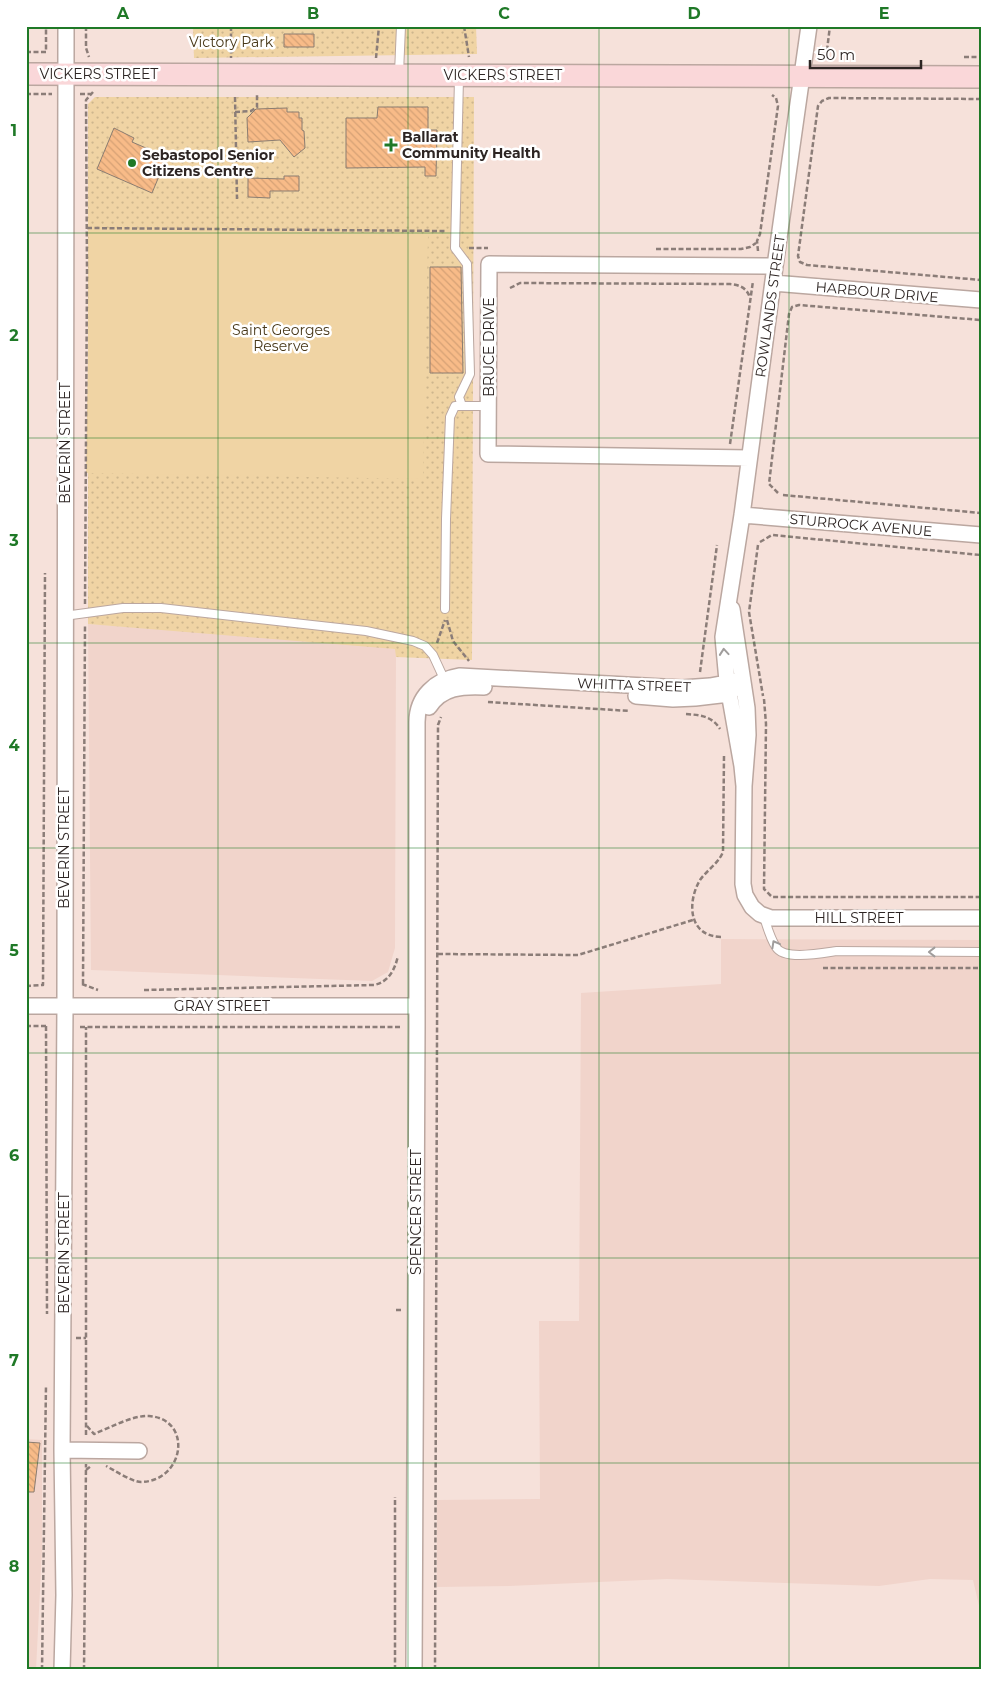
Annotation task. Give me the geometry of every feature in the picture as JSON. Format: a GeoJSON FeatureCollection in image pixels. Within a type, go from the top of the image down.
{"type":"FeatureCollection","features":[{"type":"Feature","properties":{"kind":"street","name":"BEVERIN STREET"},"geometry":{"type":"LineString","coordinates":[[62,1670],[64,1594],[62,1450],[65,1006],[66,26]]}},
{"type":"Feature","properties":{"kind":"street","name":"ROWLANDS STREET"},"geometry":{"type":"LineString","coordinates":[[763,916],[743,900],[744,786],[733,685],[723,637],[742,515],[809,26]]}},
{"type":"Feature","properties":{"kind":"street","name":"VICKERS STREET"},"geometry":{"type":"LineString","coordinates":[[26,74],[399,75],[465,67],[802,76],[981,77]]}},
{"type":"Feature","properties":{"kind":"street","name":"BRUCE DRIVE"},"geometry":{"type":"LineString","coordinates":[[749,458],[488,454],[489,264],[775,266]]}},
{"type":"Feature","properties":{"kind":"street","name":"HARBOUR DRIVE"},"geometry":{"type":"LineString","coordinates":[[773,283],[981,300]]}},
{"type":"Feature","properties":{"kind":"street","name":"STURROCK AVENUE"},"geometry":{"type":"LineString","coordinates":[[742,515],[981,535]]}},
{"type":"Feature","properties":{"kind":"street","name":"WHITTA STREET"},"geometry":{"type":"LineString","coordinates":[[433,705],[447,685],[456,677],[471,676],[682,688],[733,685]]}},
{"type":"Feature","properties":{"kind":"street","name":"WHITTA STREET"},"geometry":{"type":"LineString","coordinates":[[447,685],[455,688],[474,686],[695,698],[733,685]]}},
{"type":"Feature","properties":{"kind":"street","name":"SPENCER STREET"},"geometry":{"type":"LineString","coordinates":[[414,1670],[418,754],[421,725],[433,705]]}},
{"type":"Feature","properties":{"kind":"street","name":"HILL STREET"},"geometry":{"type":"LineString","coordinates":[[763,916],[771,918],[981,918]]}},
{"type":"Feature","properties":{"kind":"street","name":"GRAY STREET"},"geometry":{"type":"LineString","coordinates":[[26,1006],[417,1006]]}},
{"type":"Feature","properties":{"kind":"street"},"geometry":{"type":"LineString","coordinates":[[62,1450],[139,1452]]}},
{"type":"Feature","properties":{"kind":"lane"},"geometry":{"type":"LineString","coordinates":[[399,75],[401,26]]}},
{"type":"Feature","properties":{"kind":"lane"},"geometry":{"type":"LineString","coordinates":[[462,406],[459,397],[470,374],[468,264],[455,248],[455,231],[465,67]]}},
{"type":"Feature","properties":{"kind":"lane"},"geometry":{"type":"LineString","coordinates":[[446,609],[446,518],[450,417],[455,406],[488,406]]}},
{"type":"Feature","properties":{"kind":"lane"},"geometry":{"type":"LineString","coordinates":[[64,616],[123,608],[161,608],[366,631],[413,641],[425,646],[433,655],[447,685]]}},
{"type":"Feature","properties":{"kind":"lane"},"geometry":{"type":"LineString","coordinates":[[763,916],[776,947],[785,954],[815,954],[837,951],[981,952]]}},
{"type":"Feature","properties":{"kind":"path"},"geometry":{"type":"LineString","coordinates":[[26,52],[46,52],[46,26]]}},
{"type":"Feature","properties":{"kind":"path"},"geometry":{"type":"LineString","coordinates":[[86,26],[86,48],[90,60]]}},
{"type":"Feature","properties":{"kind":"path"},"geometry":{"type":"LineString","coordinates":[[231,26],[231,60]]}},
{"type":"Feature","properties":{"kind":"path"},"geometry":{"type":"LineString","coordinates":[[376,58],[379,26]]}},
{"type":"Feature","properties":{"kind":"path"},"geometry":{"type":"LineString","coordinates":[[464,26],[465,67]]}},
{"type":"Feature","properties":{"kind":"path"},"geometry":{"type":"LineString","coordinates":[[825,58],[830,26]]}},
{"type":"Feature","properties":{"kind":"path"},"geometry":{"type":"LineString","coordinates":[[235,112],[251,111],[257,107],[257,89]]}},
{"type":"Feature","properties":{"kind":"path"},"geometry":{"type":"LineString","coordinates":[[91,94],[86,100],[86,723],[83,984],[99,990]]}},
{"type":"Feature","properties":{"kind":"path"},"geometry":{"type":"LineString","coordinates":[[728,458],[758,249],[757,241],[778,106],[776,98],[768,94]]}},
{"type":"Feature","properties":{"kind":"path"},"geometry":{"type":"LineString","coordinates":[[235,97],[237,199]]}},
{"type":"Feature","properties":{"kind":"path"},"geometry":{"type":"LineString","coordinates":[[981,99],[829,98],[822,101],[818,106],[798,256],[800,262],[807,265],[981,280]]}},
{"type":"Feature","properties":{"kind":"path"},"geometry":{"type":"LineString","coordinates":[[87,228],[455,231]]}},
{"type":"Feature","properties":{"kind":"path"},"geometry":{"type":"LineString","coordinates":[[510,288],[520,283],[730,284],[742,287],[748,293],[750,300]]}},
{"type":"Feature","properties":{"kind":"path"},"geometry":{"type":"LineString","coordinates":[[778,493],[769,484],[781,373],[792,307],[799,305],[981,320]]}},
{"type":"Feature","properties":{"kind":"path"},"geometry":{"type":"LineString","coordinates":[[783,495],[981,513]]}},
{"type":"Feature","properties":{"kind":"path"},"geometry":{"type":"LineString","coordinates":[[981,555],[772,535],[759,544],[749,612],[766,724],[764,889],[772,897],[981,897]]}},
{"type":"Feature","properties":{"kind":"path"},"geometry":{"type":"LineString","coordinates":[[700,672],[716,545]]}},
{"type":"Feature","properties":{"kind":"path"},"geometry":{"type":"LineString","coordinates":[[26,986],[44,985],[45,573]]}},
{"type":"Feature","properties":{"kind":"path"},"geometry":{"type":"LineString","coordinates":[[433,655],[446,616],[453,640],[471,664],[471,676]]}},
{"type":"Feature","properties":{"kind":"path"},"geometry":{"type":"LineString","coordinates":[[484,702],[633,711]]}},
{"type":"Feature","properties":{"kind":"path"},"geometry":{"type":"LineString","coordinates":[[433,705],[438,725],[434,1670]]}},
{"type":"Feature","properties":{"kind":"path"},"geometry":{"type":"LineString","coordinates":[[682,714],[708,718],[717,724],[737,726]]}},
{"type":"Feature","properties":{"kind":"path"},"geometry":{"type":"LineString","coordinates":[[721,937],[707,933],[697,926],[694,920],[693,898],[703,876],[719,860],[723,852],[724,756]]}},
{"type":"Feature","properties":{"kind":"path"},"geometry":{"type":"LineString","coordinates":[[438,954],[578,954],[694,920]]}},
{"type":"Feature","properties":{"kind":"path"},"geometry":{"type":"LineString","coordinates":[[138,990],[374,985],[382,983],[394,969],[398,956]]}},
{"type":"Feature","properties":{"kind":"path"},"geometry":{"type":"LineString","coordinates":[[823,968],[981,968]]}},
{"type":"Feature","properties":{"kind":"path"},"geometry":{"type":"LineString","coordinates":[[26,1026],[46,1026],[47,1319]]}},
{"type":"Feature","properties":{"kind":"path"},"geometry":{"type":"LineString","coordinates":[[86,1436],[86,1027],[417,1027]]}},
{"type":"Feature","properties":{"kind":"path"},"geometry":{"type":"LineString","coordinates":[[42,1670],[46,1383]]}},
{"type":"Feature","properties":{"kind":"path"},"geometry":{"type":"LineString","coordinates":[[86,1425],[94,1434],[127,1421],[147,1416],[160,1418],[172,1427],[178,1436],[179,1452],[169,1470],[160,1478],[139,1482],[104,1465]]}},
{"type":"Feature","properties":{"kind":"path"},"geometry":{"type":"LineString","coordinates":[[84,1670],[86,1470],[96,1461]]}},
{"type":"Feature","properties":{"kind":"path"},"geometry":{"type":"LineString","coordinates":[[394,1670],[395,1497]]}},
{"type":"Feature","properties":{"kind":"shaded area"},"geometry":{"type":"Polygon","coordinates":[[[88,624],[316,640],[396,649],[395,948],[388,972],[372,981],[91,970],[88,624]]]}},
{"type":"Feature","properties":{"kind":"shaded area"},"geometry":{"type":"Polygon","coordinates":[[[721,939],[981,940],[981,1614],[973,1580],[930,1579],[879,1586],[667,1579],[509,1586],[437,1587],[437,1500],[540,1499],[539,1321],[579,1321],[581,993],[721,984],[721,939]]]}},
{"type":"Feature","properties":{"kind":"shaded area"},"geometry":{"type":"Polygon","coordinates":[[[26,1439],[42,1440],[42,1550],[36,1670],[26,1670],[26,1439]]]}},
{"type":"Feature","properties":{"kind":"green space","name":"Victory Park"},"geometry":{"type":"Polygon","coordinates":[[[193,26],[476,26],[477,54],[194,58],[193,26]]]}},
{"type":"Feature","properties":{"kind":"green space","name":"Saint Georges Reserve"},"geometry":{"type":"Polygon","coordinates":[[[95,97],[474,97],[472,660],[396,657],[395,649],[88,624],[88,104],[95,97]]]}},
{"type":"Feature","properties":{"kind":"green space"},"geometry":{"type":"Polygon","coordinates":[[[90,228],[428,234],[423,479],[86,473],[90,228]]]}},
{"type":"Feature","properties":{"kind":"building"},"geometry":{"type":"Polygon","coordinates":[[[284,34],[314,34],[314,47],[284,47],[284,34]]]}},
{"type":"Feature","properties":{"kind":"building","name":"Ballarat Community Health"},"geometry":{"type":"Polygon","coordinates":[[[378,107],[428,107],[428,130],[437,130],[436,176],[425,176],[425,167],[346,168],[346,118],[377,118],[378,107]]]}},
{"type":"Feature","properties":{"kind":"building"},"geometry":{"type":"Polygon","coordinates":[[[287,108],[287,112],[299,112],[299,118],[302,118],[305,148],[294,157],[280,140],[248,142],[247,118],[256,109],[287,108]]]}},
{"type":"Feature","properties":{"kind":"building","name":"Sebastopol Senior Citizens Centre"},"geometry":{"type":"Polygon","coordinates":[[[114,128],[134,138],[132,142],[167,157],[152,193],[97,169],[114,128]]]}},
{"type":"Feature","properties":{"kind":"building"},"geometry":{"type":"Polygon","coordinates":[[[284,176],[299,176],[299,191],[270,191],[270,198],[248,197],[248,178],[284,179],[284,176]]]}},
{"type":"Feature","properties":{"kind":"building"},"geometry":{"type":"Polygon","coordinates":[[[430,267],[461,267],[463,373],[430,373],[430,267]]]}},
{"type":"Feature","properties":{"kind":"building"},"geometry":{"type":"Polygon","coordinates":[[[26,1442],[40,1443],[34,1492],[26,1492],[26,1442]]]}},
{"type":"Feature","properties":{"kind":"place","name":"Ballarat Community Health"},"geometry":{"type":"Point","coordinates":[391,145]}},
{"type":"Feature","properties":{"kind":"place","name":"Sebastopol Senior Citizens Centre"},"geometry":{"type":"Point","coordinates":[132,163]}}]}
